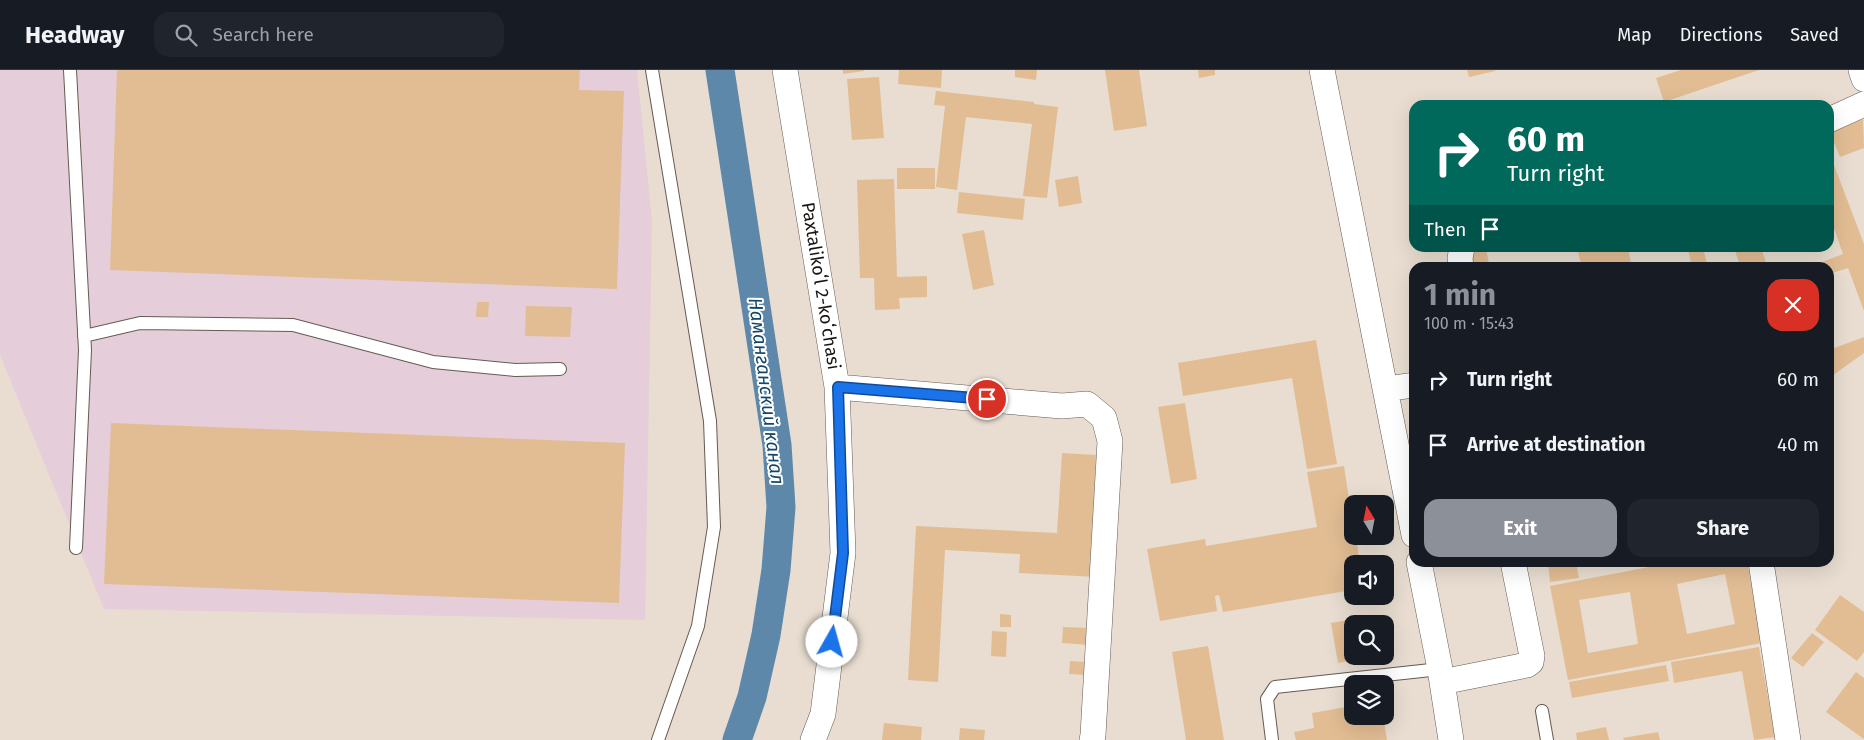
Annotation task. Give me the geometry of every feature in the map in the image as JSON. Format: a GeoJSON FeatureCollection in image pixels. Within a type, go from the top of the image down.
{"type":"FeatureCollection","features":[{"type":"Feature","properties":{"kind":"street","name":"Paxtalikoʻl 2-koʻchasi"},"geometry":{"type":"LineString","coordinates":[[785,70],[838,387],[843,553],[823,714],[813,740]]}},
{"type":"Feature","properties":{"kind":"street"},"geometry":{"type":"LineString","coordinates":[[1322,70],[1409,509]]}},
{"type":"Feature","properties":{"kind":"street"},"geometry":{"type":"LineString","coordinates":[[1861,70],[1864,79]]}},
{"type":"Feature","properties":{"kind":"street"},"geometry":{"type":"LineString","coordinates":[[1834,118],[1864,104]]}},
{"type":"Feature","properties":{"kind":"street"},"geometry":{"type":"LineString","coordinates":[[1386,390],[1409,386]]}},
{"type":"Feature","properties":{"kind":"street"},"geometry":{"type":"LineString","coordinates":[[838,387],[1062,406],[1087,404],[1104,418],[1110,440],[1092,740]]}},
{"type":"Feature","properties":{"kind":"street"},"geometry":{"type":"LineString","coordinates":[[1420,567],[1441,675],[1450,740]]}},
{"type":"Feature","properties":{"kind":"street"},"geometry":{"type":"LineString","coordinates":[[1441,675],[1527,665],[1531,662],[1532,656],[1515,567]]}},
{"type":"Feature","properties":{"kind":"street"},"geometry":{"type":"LineString","coordinates":[[1762,567],[1788,740]]}},
{"type":"Feature","properties":{"kind":"lane"},"geometry":{"type":"LineString","coordinates":[[70,70],[85,350],[76,548]]}},
{"type":"Feature","properties":{"kind":"lane"},"geometry":{"type":"LineString","coordinates":[[652,70],[710,421],[714,526],[698,626],[658,740]]}},
{"type":"Feature","properties":{"kind":"lane"},"geometry":{"type":"LineString","coordinates":[[84,336],[140,323],[293,325],[433,362],[514,370],[560,369]]}},
{"type":"Feature","properties":{"kind":"lane"},"geometry":{"type":"LineString","coordinates":[[1272,740],[1267,699],[1275,687],[1441,675]]}},
{"type":"Feature","properties":{"kind":"lane"},"geometry":{"type":"LineString","coordinates":[[1542,711],[1547,740]]}},
{"type":"Feature","properties":{"kind":"shaded area"},"geometry":{"type":"Polygon","coordinates":[[[0,70],[637,70],[652,222],[645,620],[104,609],[0,355],[0,70]]]}},
{"type":"Feature","properties":{"kind":"building"},"geometry":{"type":"Polygon","coordinates":[[[117,70],[580,70],[579,90],[624,91],[617,289],[110,270],[117,70]]]}},
{"type":"Feature","properties":{"kind":"building"},"geometry":{"type":"Polygon","coordinates":[[[843,70],[864,70],[864,71],[843,74],[843,70]]]}},
{"type":"Feature","properties":{"kind":"building"},"geometry":{"type":"Polygon","coordinates":[[[899,70],[942,70],[941,88],[898,84],[899,70]]]}},
{"type":"Feature","properties":{"kind":"building"},"geometry":{"type":"Polygon","coordinates":[[[1015,70],[1037,70],[1036,80],[1015,77],[1015,70]]]}},
{"type":"Feature","properties":{"kind":"building"},"geometry":{"type":"Polygon","coordinates":[[[1105,70],[1139,70],[1147,126],[1114,131],[1105,70]]]}},
{"type":"Feature","properties":{"kind":"building"},"geometry":{"type":"Polygon","coordinates":[[[1198,70],[1215,70],[1215,75],[1199,78],[1198,70]]]}},
{"type":"Feature","properties":{"kind":"building"},"geometry":{"type":"Polygon","coordinates":[[[1467,70],[1495,70],[1495,71],[1469,77],[1467,70]]]}},
{"type":"Feature","properties":{"kind":"building"},"geometry":{"type":"Polygon","coordinates":[[[1681,70],[1759,70],[1670,100],[1663,100],[1656,78],[1681,70]]]}},
{"type":"Feature","properties":{"kind":"building"},"geometry":{"type":"Polygon","coordinates":[[[879,77],[884,138],[852,140],[847,79],[879,77]]]}},
{"type":"Feature","properties":{"kind":"building"},"geometry":{"type":"Polygon","coordinates":[[[936,91],[1034,102],[1034,104],[1058,107],[1047,198],[1023,196],[1032,124],[966,117],[957,190],[936,187],[945,106],[934,105],[936,91]]]}},
{"type":"Feature","properties":{"kind":"building"},"geometry":{"type":"Polygon","coordinates":[[[1863,119],[1864,148],[1840,157],[1834,142],[1834,130],[1863,119]]]}},
{"type":"Feature","properties":{"kind":"building"},"geometry":{"type":"Polygon","coordinates":[[[1834,165],[1864,244],[1864,311],[1848,268],[1834,272],[1834,262],[1822,262],[1843,254],[1834,228],[1834,165]]]}},
{"type":"Feature","properties":{"kind":"building"},"geometry":{"type":"Polygon","coordinates":[[[897,168],[935,168],[935,189],[897,189],[897,168]]]}},
{"type":"Feature","properties":{"kind":"building"},"geometry":{"type":"Polygon","coordinates":[[[1078,176],[1082,203],[1059,207],[1055,180],[1078,176]]]}},
{"type":"Feature","properties":{"kind":"building"},"geometry":{"type":"Polygon","coordinates":[[[894,179],[897,277],[927,276],[927,297],[899,298],[900,309],[875,310],[874,278],[860,278],[857,180],[894,179]]]}},
{"type":"Feature","properties":{"kind":"building"},"geometry":{"type":"Polygon","coordinates":[[[959,192],[1025,199],[1023,220],[957,213],[959,192]]]}},
{"type":"Feature","properties":{"kind":"building"},"geometry":{"type":"Polygon","coordinates":[[[984,230],[994,285],[973,290],[962,234],[984,230]]]}},
{"type":"Feature","properties":{"kind":"building"},"geometry":{"type":"Polygon","coordinates":[[[1487,252],[1489,262],[1466,262],[1464,254],[1487,252]]]}},
{"type":"Feature","properties":{"kind":"building"},"geometry":{"type":"Polygon","coordinates":[[[1578,252],[1629,252],[1631,262],[1580,262],[1578,252]]]}},
{"type":"Feature","properties":{"kind":"building"},"geometry":{"type":"Polygon","coordinates":[[[1689,252],[1704,252],[1706,262],[1691,262],[1689,252]]]}},
{"type":"Feature","properties":{"kind":"building"},"geometry":{"type":"Polygon","coordinates":[[[1735,252],[1762,252],[1766,262],[1739,262],[1735,252]]]}},
{"type":"Feature","properties":{"kind":"building"},"geometry":{"type":"Polygon","coordinates":[[[477,302],[489,302],[488,317],[476,317],[477,302]]]}},
{"type":"Feature","properties":{"kind":"building"},"geometry":{"type":"Polygon","coordinates":[[[526,306],[572,307],[570,337],[525,336],[526,306]]]}},
{"type":"Feature","properties":{"kind":"building"},"geometry":{"type":"Polygon","coordinates":[[[1864,337],[1864,353],[1834,374],[1834,348],[1864,337]]]}},
{"type":"Feature","properties":{"kind":"building"},"geometry":{"type":"Polygon","coordinates":[[[1316,340],[1337,464],[1307,469],[1292,378],[1183,396],[1178,363],[1316,340]]]}},
{"type":"Feature","properties":{"kind":"building"},"geometry":{"type":"Polygon","coordinates":[[[1185,403],[1197,479],[1171,484],[1158,407],[1185,403]]]}},
{"type":"Feature","properties":{"kind":"building"},"geometry":{"type":"Polygon","coordinates":[[[111,423],[625,443],[619,603],[104,584],[111,423]]]}},
{"type":"Feature","properties":{"kind":"building"},"geometry":{"type":"Polygon","coordinates":[[[1062,453],[1096,455],[1092,535],[1097,577],[1019,573],[1020,554],[945,550],[938,682],[908,680],[916,526],[1057,533],[1062,453]]]}},
{"type":"Feature","properties":{"kind":"building"},"geometry":{"type":"Polygon","coordinates":[[[1344,466],[1348,495],[1344,495],[1344,545],[1357,545],[1359,555],[1344,555],[1344,591],[1223,612],[1219,595],[1215,596],[1217,611],[1160,621],[1147,549],[1205,539],[1206,546],[1317,527],[1307,472],[1344,466]]]}},
{"type":"Feature","properties":{"kind":"building"},"geometry":{"type":"Polygon","coordinates":[[[1548,567],[1577,567],[1579,578],[1550,582],[1548,567]]]}},
{"type":"Feature","properties":{"kind":"building"},"geometry":{"type":"Polygon","coordinates":[[[1649,567],[1748,567],[1762,643],[1568,680],[1550,586],[1649,567]],[[1725,574],[1677,584],[1687,634],[1735,624],[1725,574]],[[1630,592],[1579,600],[1588,653],[1638,644],[1630,592]]]}},
{"type":"Feature","properties":{"kind":"building"},"geometry":{"type":"Polygon","coordinates":[[[1840,595],[1864,612],[1864,652],[1857,661],[1815,630],[1840,595]]]}},
{"type":"Feature","properties":{"kind":"building"},"geometry":{"type":"Polygon","coordinates":[[[1000,614],[1011,615],[1011,627],[1000,627],[1000,614]]]}},
{"type":"Feature","properties":{"kind":"building"},"geometry":{"type":"Polygon","coordinates":[[[1344,621],[1344,662],[1338,663],[1331,623],[1344,621]]]}},
{"type":"Feature","properties":{"kind":"building"},"geometry":{"type":"Polygon","coordinates":[[[1063,627],[1089,628],[1089,645],[1062,643],[1063,627]]]}},
{"type":"Feature","properties":{"kind":"building"},"geometry":{"type":"Polygon","coordinates":[[[992,631],[1007,632],[1006,657],[991,656],[992,631]]]}},
{"type":"Feature","properties":{"kind":"building"},"geometry":{"type":"Polygon","coordinates":[[[1812,633],[1824,642],[1803,667],[1791,658],[1812,633]]]}},
{"type":"Feature","properties":{"kind":"building"},"geometry":{"type":"Polygon","coordinates":[[[1208,646],[1224,740],[1186,740],[1172,652],[1208,646]]]}},
{"type":"Feature","properties":{"kind":"building"},"geometry":{"type":"Polygon","coordinates":[[[1759,647],[1775,737],[1754,740],[1742,671],[1674,683],[1671,662],[1759,647]]]}},
{"type":"Feature","properties":{"kind":"building"},"geometry":{"type":"Polygon","coordinates":[[[1070,661],[1087,662],[1086,675],[1069,674],[1070,661]]]}},
{"type":"Feature","properties":{"kind":"building"},"geometry":{"type":"Polygon","coordinates":[[[1666,665],[1669,681],[1572,698],[1569,682],[1666,665]]]}},
{"type":"Feature","properties":{"kind":"building"},"geometry":{"type":"Polygon","coordinates":[[[1856,672],[1864,678],[1864,739],[1826,712],[1856,672]]]}},
{"type":"Feature","properties":{"kind":"building"},"geometry":{"type":"Polygon","coordinates":[[[1344,707],[1344,725],[1384,725],[1387,740],[1296,740],[1294,732],[1314,728],[1312,713],[1344,707]]]}},
{"type":"Feature","properties":{"kind":"building"},"geometry":{"type":"Polygon","coordinates":[[[884,723],[922,727],[921,740],[882,740],[884,723]]]}},
{"type":"Feature","properties":{"kind":"building"},"geometry":{"type":"Polygon","coordinates":[[[1606,727],[1609,740],[1577,740],[1576,733],[1606,727]]]}},
{"type":"Feature","properties":{"kind":"building"},"geometry":{"type":"Polygon","coordinates":[[[960,728],[985,730],[984,740],[959,740],[960,728]]]}},
{"type":"Feature","properties":{"kind":"building"},"geometry":{"type":"Polygon","coordinates":[[[1658,732],[1660,740],[1624,740],[1623,738],[1658,732]]]}},
{"type":"Feature","properties":{"kind":"waterway","name":"Наманганский канал"},"geometry":{"type":"LineString","coordinates":[[720,70],[777,445],[781,507],[776,570],[766,635],[752,697],[737,740]]}},
{"type":"Feature","properties":{"kind":"route"},"geometry":{"type":"LineString","coordinates":[[832,642],[843,553],[838,387],[987,399]]}}]}
